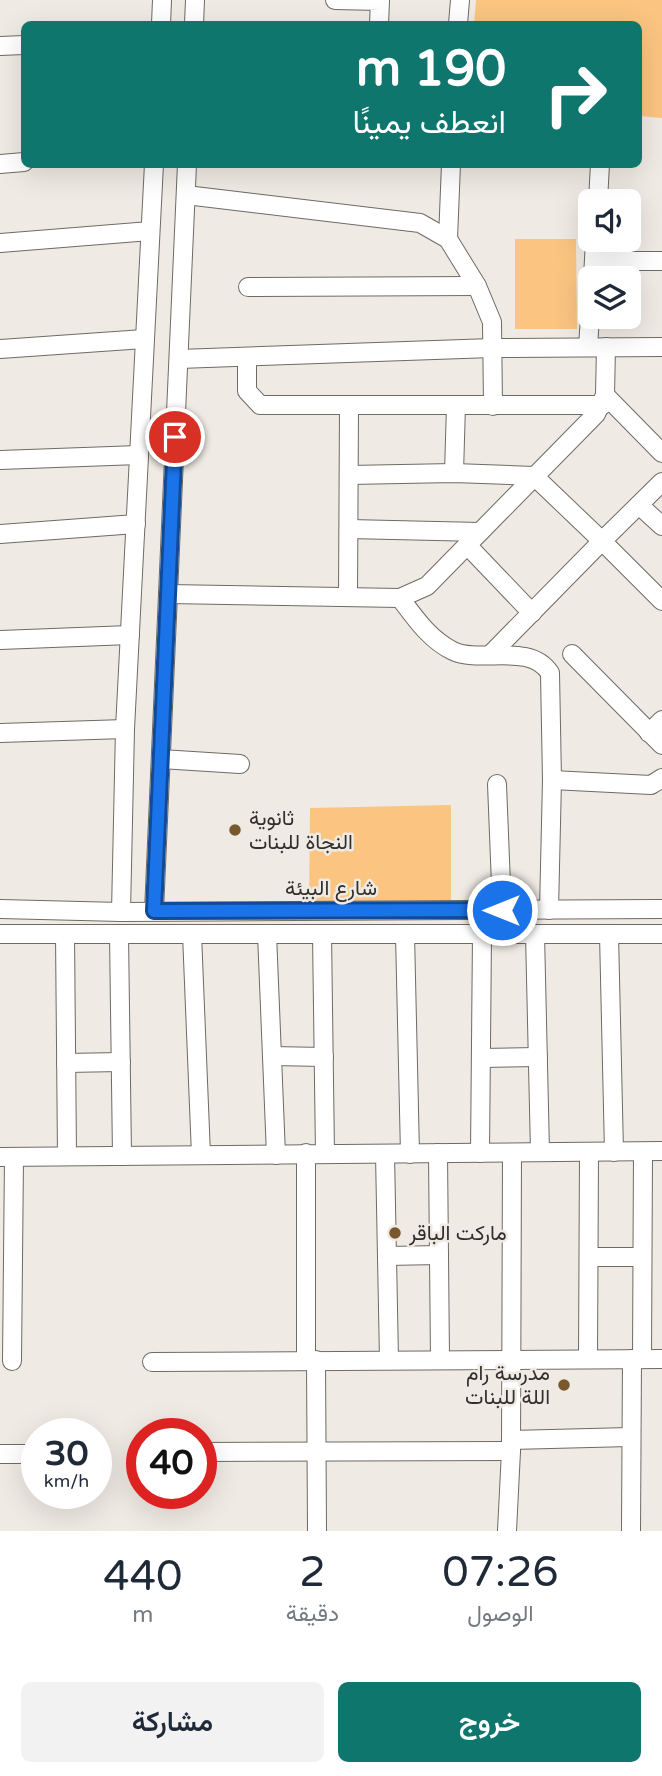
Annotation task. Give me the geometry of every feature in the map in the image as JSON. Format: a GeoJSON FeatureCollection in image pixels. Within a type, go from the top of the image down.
{"type":"FeatureCollection","features":[{"type":"Feature","properties":{"kind":"street"},"geometry":{"type":"LineString","coordinates":[[161,21],[162,0]]}},
{"type":"Feature","properties":{"kind":"street"},"geometry":{"type":"LineString","coordinates":[[194,21],[195,0]]}},
{"type":"Feature","properties":{"kind":"street"},"geometry":{"type":"LineString","coordinates":[[335,0],[380,1],[379,21]]}},
{"type":"Feature","properties":{"kind":"street"},"geometry":{"type":"LineString","coordinates":[[458,21],[460,0]]}},
{"type":"Feature","properties":{"kind":"street"},"geometry":{"type":"LineString","coordinates":[[0,46],[21,45]]}},
{"type":"Feature","properties":{"kind":"street"},"geometry":{"type":"LineString","coordinates":[[0,163],[21,162]]}},
{"type":"Feature","properties":{"kind":"street"},"geometry":{"type":"LineString","coordinates":[[121,912],[125,729],[154,168]]}},
{"type":"Feature","properties":{"kind":"street"},"geometry":{"type":"LineString","coordinates":[[154,911],[187,168]]}},
{"type":"Feature","properties":{"kind":"street"},"geometry":{"type":"LineString","coordinates":[[448,239],[451,168]]}},
{"type":"Feature","properties":{"kind":"street"},"geometry":{"type":"LineString","coordinates":[[599,189],[600,168]]}},
{"type":"Feature","properties":{"kind":"street"},"geometry":{"type":"LineString","coordinates":[[186,195],[420,223],[448,239],[477,286],[492,322],[493,406]]}},
{"type":"Feature","properties":{"kind":"street"},"geometry":{"type":"LineString","coordinates":[[0,243],[150,231]]}},
{"type":"Feature","properties":{"kind":"street"},"geometry":{"type":"LineString","coordinates":[[624,266],[662,261]]}},
{"type":"Feature","properties":{"kind":"street"},"geometry":{"type":"LineString","coordinates":[[248,287],[477,286]]}},
{"type":"Feature","properties":{"kind":"street"},"geometry":{"type":"LineString","coordinates":[[588,347],[589,329]]}},
{"type":"Feature","properties":{"kind":"street"},"geometry":{"type":"LineString","coordinates":[[0,349],[144,339]]}},
{"type":"Feature","properties":{"kind":"street"},"geometry":{"type":"LineString","coordinates":[[168,594],[400,598],[426,586],[604,400],[606,347]]}},
{"type":"Feature","properties":{"kind":"street"},"geometry":{"type":"LineString","coordinates":[[179,359],[492,348],[662,347]]}},
{"type":"Feature","properties":{"kind":"street"},"geometry":{"type":"LineString","coordinates":[[247,357],[247,391],[260,405],[493,406],[604,400],[662,453]]}},
{"type":"Feature","properties":{"kind":"street"},"geometry":{"type":"LineString","coordinates":[[348,597],[349,405]]}},
{"type":"Feature","properties":{"kind":"street"},"geometry":{"type":"LineString","coordinates":[[454,473],[456,405]]}},
{"type":"Feature","properties":{"kind":"street"},"geometry":{"type":"LineString","coordinates":[[0,460],[139,455]]}},
{"type":"Feature","properties":{"kind":"street"},"geometry":{"type":"LineString","coordinates":[[349,475],[454,473],[534,476],[662,601]]}},
{"type":"Feature","properties":{"kind":"street"},"geometry":{"type":"LineString","coordinates":[[490,656],[662,482]]}},
{"type":"Feature","properties":{"kind":"street"},"geometry":{"type":"LineString","coordinates":[[639,505],[662,526]]}},
{"type":"Feature","properties":{"kind":"street"},"geometry":{"type":"LineString","coordinates":[[0,534],[136,524]]}},
{"type":"Feature","properties":{"kind":"street"},"geometry":{"type":"LineString","coordinates":[[349,529],[473,539],[532,613]]}},
{"type":"Feature","properties":{"kind":"street"},"geometry":{"type":"LineString","coordinates":[[400,598],[421,627],[454,652],[534,659],[550,673],[552,780],[549,910]]}},
{"type":"Feature","properties":{"kind":"street"},"geometry":{"type":"LineString","coordinates":[[0,640],[130,635]]}},
{"type":"Feature","properties":{"kind":"street"},"geometry":{"type":"LineString","coordinates":[[572,654],[658,733]]}},
{"type":"Feature","properties":{"kind":"street"},"geometry":{"type":"LineString","coordinates":[[0,733],[125,729]]}},
{"type":"Feature","properties":{"kind":"street"},"geometry":{"type":"LineString","coordinates":[[161,759],[240,764]]}},
{"type":"Feature","properties":{"kind":"street"},"geometry":{"type":"LineString","coordinates":[[552,780],[651,785],[662,778]]}},
{"type":"Feature","properties":{"kind":"street"},"geometry":{"type":"LineString","coordinates":[[497,785],[502,910]]}},
{"type":"Feature","properties":{"kind":"street","name":"شارع البيئة"},"geometry":{"type":"LineString","coordinates":[[0,909],[121,912],[662,909]]}},
{"type":"Feature","properties":{"kind":"street"},"geometry":{"type":"LineString","coordinates":[[627,910],[628,934]]}},
{"type":"Feature","properties":{"kind":"street"},"geometry":{"type":"LineString","coordinates":[[0,934],[662,934]]}},
{"type":"Feature","properties":{"kind":"street"},"geometry":{"type":"LineString","coordinates":[[65,934],[67,1156]]}},
{"type":"Feature","properties":{"kind":"street"},"geometry":{"type":"LineString","coordinates":[[119,934],[122,1156]]}},
{"type":"Feature","properties":{"kind":"street"},"geometry":{"type":"LineString","coordinates":[[192,934],[201,1155]]}},
{"type":"Feature","properties":{"kind":"street"},"geometry":{"type":"LineString","coordinates":[[267,934],[275,1154]]}},
{"type":"Feature","properties":{"kind":"street"},"geometry":{"type":"LineString","coordinates":[[322,934],[325,1154]]}},
{"type":"Feature","properties":{"kind":"street"},"geometry":{"type":"LineString","coordinates":[[405,934],[410,1154]]}},
{"type":"Feature","properties":{"kind":"street"},"geometry":{"type":"LineString","coordinates":[[480,1153],[482,934]]}},
{"type":"Feature","properties":{"kind":"street"},"geometry":{"type":"LineString","coordinates":[[535,934],[540,1152]]}},
{"type":"Feature","properties":{"kind":"street"},"geometry":{"type":"LineString","coordinates":[[609,934],[614,1152]]}},
{"type":"Feature","properties":{"kind":"street"},"geometry":{"type":"LineString","coordinates":[[272,1056],[324,1057]]}},
{"type":"Feature","properties":{"kind":"street"},"geometry":{"type":"LineString","coordinates":[[481,1058],[538,1057]]}},
{"type":"Feature","properties":{"kind":"street"},"geometry":{"type":"LineString","coordinates":[[66,1063],[121,1062]]}},
{"type":"Feature","properties":{"kind":"street"},"geometry":{"type":"LineString","coordinates":[[588,1359],[589,1152]]}},
{"type":"Feature","properties":{"kind":"street"},"geometry":{"type":"LineString","coordinates":[[631,1531],[630,1437],[642,1257],[643,1152]]}},
{"type":"Feature","properties":{"kind":"street"},"geometry":{"type":"LineString","coordinates":[[12,1361],[6,1258],[7,1157],[662,1152]]}},
{"type":"Feature","properties":{"kind":"street"},"geometry":{"type":"LineString","coordinates":[[306,1153],[311,1360],[318,1450],[317,1531]]}},
{"type":"Feature","properties":{"kind":"street"},"geometry":{"type":"LineString","coordinates":[[438,1153],[440,1359]]}},
{"type":"Feature","properties":{"kind":"street"},"geometry":{"type":"LineString","coordinates":[[508,1531],[511,1446],[512,1153]]}},
{"type":"Feature","properties":{"kind":"street"},"geometry":{"type":"LineString","coordinates":[[385,1154],[389,1360]]}},
{"type":"Feature","properties":{"kind":"street"},"geometry":{"type":"LineString","coordinates":[[387,1256],[439,1255]]}},
{"type":"Feature","properties":{"kind":"street"},"geometry":{"type":"LineString","coordinates":[[589,1257],[642,1257]]}},
{"type":"Feature","properties":{"kind":"street"},"geometry":{"type":"LineString","coordinates":[[152,1362],[662,1359]]}},
{"type":"Feature","properties":{"kind":"street"},"geometry":{"type":"LineString","coordinates":[[217,1452],[511,1446],[630,1437]]}},
{"type":"Feature","properties":{"kind":"street"},"geometry":{"type":"LineString","coordinates":[[0,1454],[21,1454]]}},
{"type":"Feature","properties":{"kind":"shaded area"},"geometry":{"type":"Polygon","coordinates":[[[476,0],[662,0],[662,118],[642,116],[642,21],[474,21],[476,0]]]}},
{"type":"Feature","properties":{"kind":"shaded area"},"geometry":{"type":"Polygon","coordinates":[[[515,239],[576,239],[577,329],[515,329],[515,239]]]}},
{"type":"Feature","properties":{"kind":"shaded area"},"geometry":{"type":"Polygon","coordinates":[[[451,805],[451,910],[309,910],[310,808],[451,805]]]}},
{"type":"Feature","properties":{"kind":"place","name":"ثانوية النجاة للبنات"},"geometry":{"type":"Point","coordinates":[235,830]}},
{"type":"Feature","properties":{"kind":"place","name":"ماركت الباقر"},"geometry":{"type":"Point","coordinates":[395,1233]}},
{"type":"Feature","properties":{"kind":"place","name":"مدرسة رام اللة للبنات"},"geometry":{"type":"Point","coordinates":[564,1385]}},
{"type":"Feature","properties":{"kind":"route"},"geometry":{"type":"LineString","coordinates":[[175,437],[154,911],[502,910]]}}]}
